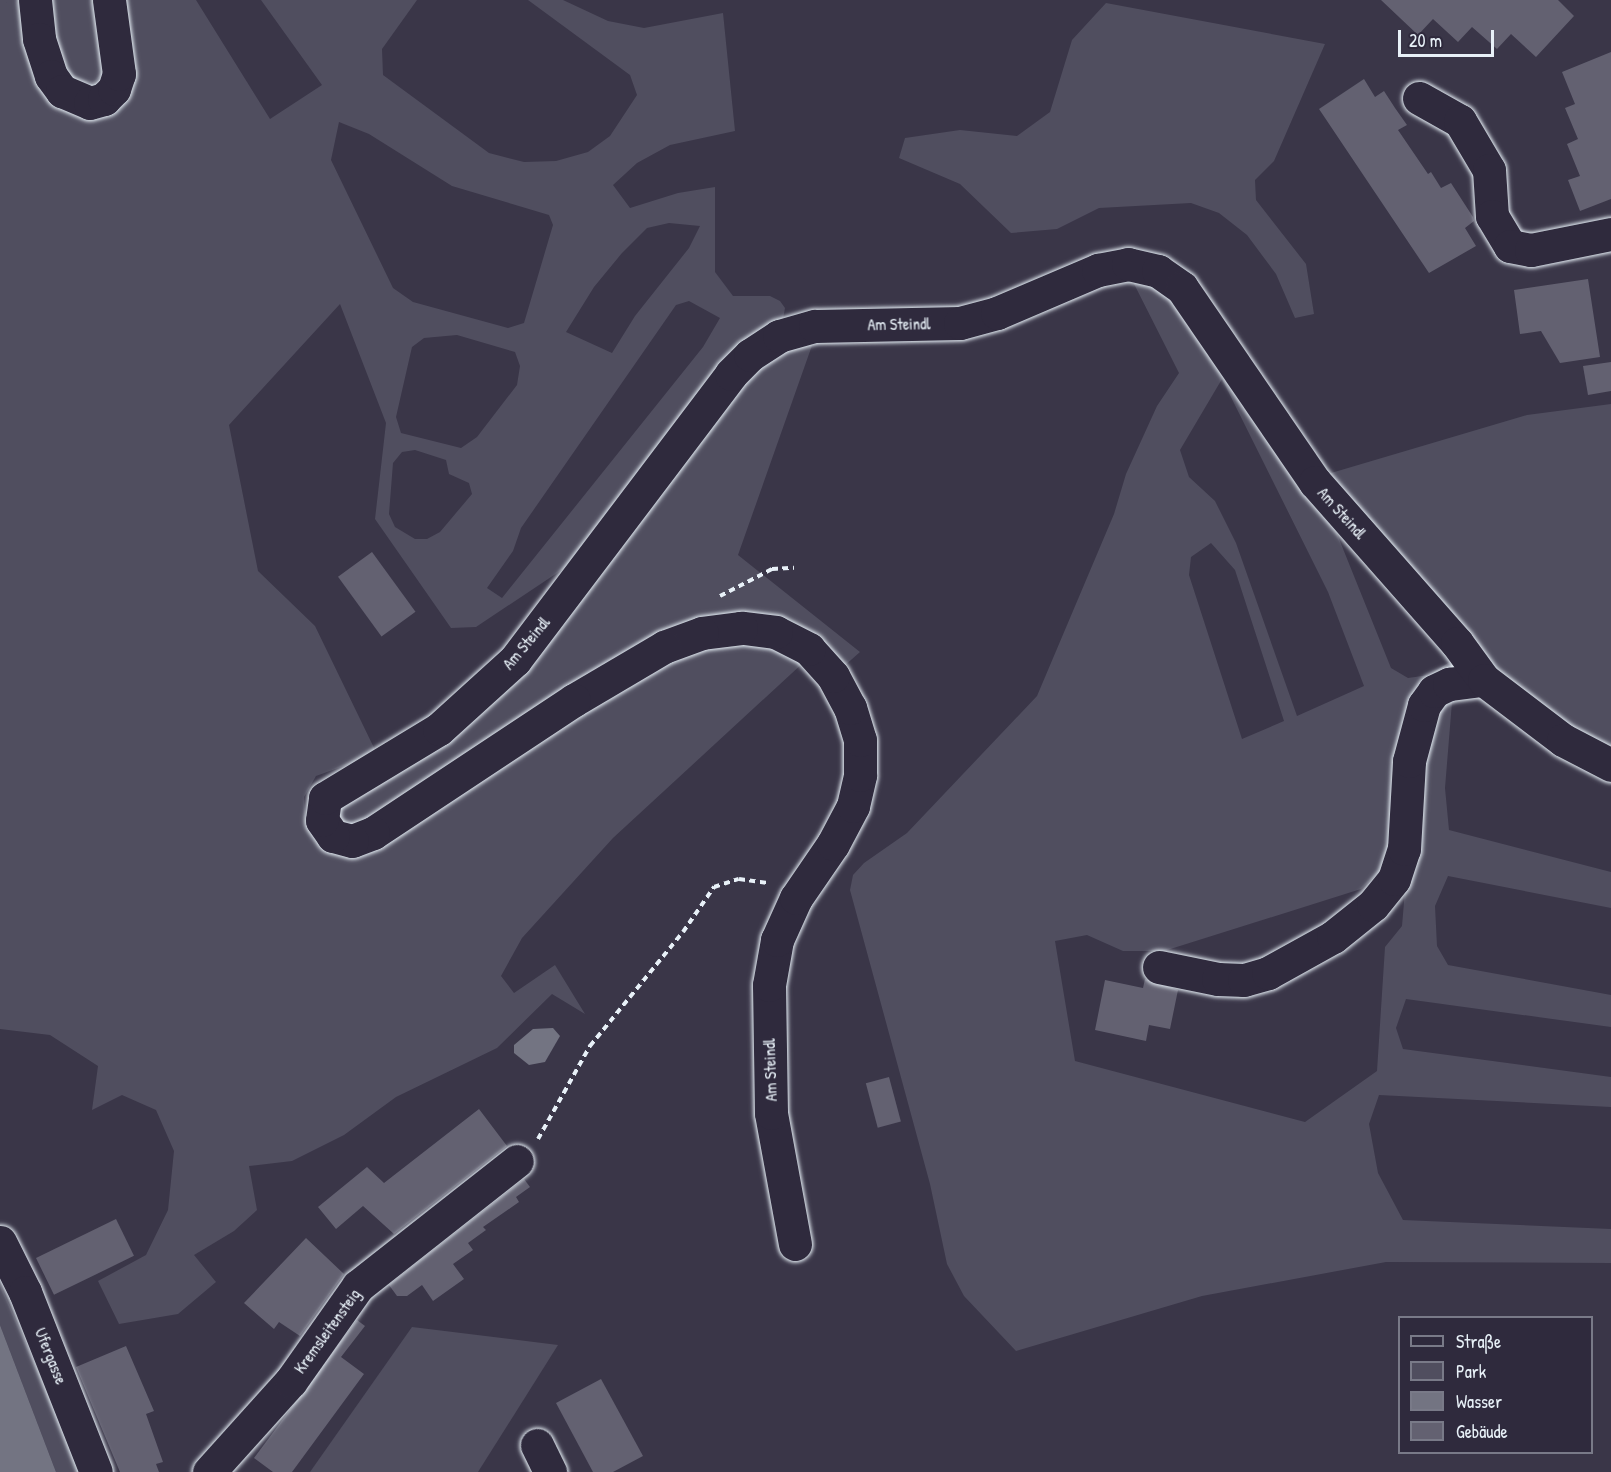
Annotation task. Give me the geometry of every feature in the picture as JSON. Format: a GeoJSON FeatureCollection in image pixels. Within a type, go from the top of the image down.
{"type":"FeatureCollection","features":[{"type":"Feature","properties":{"kind":"street"},"geometry":{"type":"LineString","coordinates":[[35,0],[39,39],[51,76],[62,91],[90,103],[104,99],[114,88],[119,74],[109,0]]}},
{"type":"Feature","properties":{"kind":"street"},"geometry":{"type":"LineString","coordinates":[[1419,98],[1460,121],[1489,170],[1492,216],[1510,246],[1531,250],[1611,234]]}},
{"type":"Feature","properties":{"kind":"street","name":"Am Steindl"},"geometry":{"type":"LineString","coordinates":[[795,1244],[771,1113],[768,1045],[769,985],[777,940],[796,898],[833,844],[853,806],[860,775],[860,740],[850,708],[833,676],[809,650],[776,632],[741,628],[702,633],[664,647],[459,772],[373,833],[351,841],[333,837],[322,820],[325,798],[439,729],[515,660],[730,374],[750,355],[779,336],[815,326],[960,322],[997,314],[1098,270],[1128,264],[1158,271],[1182,288],[1315,482],[1457,643],[1484,680],[1563,740],[1611,765]]}},
{"type":"Feature","properties":{"kind":"street"},"geometry":{"type":"LineString","coordinates":[[1159,967],[1218,979],[1252,977],[1333,937],[1373,905],[1394,879],[1404,849],[1409,761],[1424,705],[1434,691],[1449,684],[1484,680]]}},
{"type":"Feature","properties":{"kind":"street","name":"Kremsleitensteig"},"geometry":{"type":"LineString","coordinates":[[209,1472],[291,1381],[358,1286],[517,1161]]}},
{"type":"Feature","properties":{"kind":"street","name":"Ufergasse"},"geometry":{"type":"LineString","coordinates":[[0,1242],[25,1292],[96,1472]]}},
{"type":"Feature","properties":{"kind":"path"},"geometry":{"type":"LineString","coordinates":[[517,1161],[533,1147],[590,1046],[683,932],[714,887],[739,879],[774,884],[796,898]]}},
{"type":"Feature","properties":{"kind":"green space"},"geometry":{"type":"Polygon","coordinates":[[[0,0],[26,0],[89,116],[110,114],[125,102],[132,85],[120,0],[196,0],[270,119],[322,85],[261,0],[417,0],[382,49],[383,75],[489,153],[524,162],[556,161],[588,152],[610,136],[637,95],[630,75],[528,0],[563,0],[608,21],[644,28],[723,13],[735,131],[670,145],[637,163],[613,185],[630,208],[678,193],[715,187],[715,272],[733,296],[770,296],[780,301],[785,308],[783,319],[584,555],[476,627],[451,628],[375,519],[386,423],[340,304],[229,425],[258,571],[315,626],[377,754],[316,776],[304,797],[306,826],[326,848],[368,822],[352,826],[344,823],[340,815],[343,806],[444,733],[755,361],[815,337],[738,555],[860,652],[825,683],[804,662],[613,838],[522,938],[501,976],[514,993],[555,965],[585,1014],[552,994],[497,1048],[396,1097],[344,1135],[292,1161],[249,1166],[257,1210],[234,1231],[194,1255],[216,1282],[178,1314],[119,1324],[98,1281],[146,1255],[168,1210],[174,1151],[156,1110],[122,1095],[92,1110],[98,1066],[50,1035],[0,1029],[0,0]],[[339,122],[331,160],[393,288],[413,302],[508,328],[524,323],[553,225],[549,215],[452,186],[369,134],[339,122]],[[669,223],[647,228],[622,253],[594,287],[566,332],[612,353],[635,316],[689,248],[700,226],[669,223]],[[689,301],[676,305],[521,528],[513,551],[487,588],[502,598],[703,347],[720,318],[689,301]],[[457,335],[424,338],[412,347],[396,417],[401,433],[461,448],[477,437],[517,385],[520,366],[515,352],[457,335]],[[415,450],[402,452],[393,463],[389,514],[395,527],[415,539],[427,539],[440,532],[472,494],[469,483],[449,474],[446,460],[415,450]]]}},
{"type":"Feature","properties":{"kind":"green space"},"geometry":{"type":"Polygon","coordinates":[[[44,0],[101,0],[103,74],[94,83],[69,81],[44,0]]]}},
{"type":"Feature","properties":{"kind":"green space"},"geometry":{"type":"Polygon","coordinates":[[[1106,3],[1325,44],[1274,161],[1255,180],[1256,200],[1306,264],[1314,314],[1295,318],[1276,274],[1247,235],[1219,213],[1191,203],[1099,208],[1057,229],[1011,233],[960,184],[899,158],[905,138],[960,130],[1017,136],[1050,112],[1072,40],[1106,3]]]}},
{"type":"Feature","properties":{"kind":"green space"},"geometry":{"type":"Polygon","coordinates":[[[1128,272],[1154,279],[1177,295],[1274,441],[1325,504],[1391,668],[1408,678],[1429,675],[1456,658],[1463,671],[1429,685],[1416,701],[1400,758],[1391,845],[1383,868],[1361,889],[1164,951],[1123,951],[1087,935],[1055,941],[1075,1061],[1305,1122],[1377,1071],[1385,947],[1402,926],[1416,761],[1430,710],[1438,697],[1453,690],[1445,788],[1449,830],[1611,872],[1611,908],[1448,876],[1435,906],[1437,946],[1448,965],[1611,995],[1611,1027],[1406,999],[1396,1028],[1403,1049],[1611,1077],[1611,1107],[1379,1095],[1369,1124],[1378,1173],[1403,1220],[1611,1229],[1611,1263],[1386,1262],[1202,1296],[1016,1351],[964,1296],[947,1264],[930,1184],[850,890],[853,875],[864,863],[907,833],[1037,696],[1114,514],[1126,474],[1157,406],[1179,373],[1128,272]],[[1222,379],[1180,450],[1189,477],[1215,501],[1236,543],[1297,716],[1364,686],[1328,592],[1222,379]],[[1211,543],[1191,557],[1189,575],[1242,739],[1284,721],[1235,570],[1211,543]]]}},
{"type":"Feature","properties":{"kind":"green space"},"geometry":{"type":"Polygon","coordinates":[[[1611,404],[1611,755],[1490,670],[1321,476],[1527,415],[1611,404]]]}},
{"type":"Feature","properties":{"kind":"green space"},"geometry":{"type":"Polygon","coordinates":[[[0,1284],[72,1449],[79,1472],[56,1472],[0,1325],[0,1284]]]}},
{"type":"Feature","properties":{"kind":"green space"},"geometry":{"type":"Polygon","coordinates":[[[412,1327],[558,1345],[478,1472],[310,1472],[412,1327]]]}},
{"type":"Feature","properties":{"kind":"water"},"geometry":{"type":"Polygon","coordinates":[[[553,1028],[560,1036],[545,1062],[529,1065],[514,1053],[514,1045],[533,1029],[553,1028]]]}},
{"type":"Feature","properties":{"kind":"water"},"geometry":{"type":"Polygon","coordinates":[[[0,1325],[56,1472],[0,1472],[0,1325]]]}},
{"type":"Feature","properties":{"kind":"building"},"geometry":{"type":"Polygon","coordinates":[[[1381,0],[1558,0],[1574,16],[1536,57],[1511,34],[1497,49],[1472,27],[1458,42],[1433,19],[1418,35],[1381,0]]]}},
{"type":"Feature","properties":{"kind":"building"},"geometry":{"type":"Polygon","coordinates":[[[1611,52],[1611,199],[1580,211],[1568,180],[1580,176],[1567,144],[1578,139],[1565,108],[1575,104],[1562,72],[1611,52]]]}},
{"type":"Feature","properties":{"kind":"building"},"geometry":{"type":"Polygon","coordinates":[[[1364,79],[1375,97],[1384,91],[1407,125],[1398,130],[1428,174],[1431,172],[1441,188],[1451,183],[1473,217],[1474,221],[1465,228],[1476,246],[1429,273],[1319,109],[1364,79]]]}},
{"type":"Feature","properties":{"kind":"building"},"geometry":{"type":"Polygon","coordinates":[[[1588,279],[1600,357],[1560,363],[1541,331],[1520,334],[1514,290],[1588,279]]]}},
{"type":"Feature","properties":{"kind":"building"},"geometry":{"type":"Polygon","coordinates":[[[1611,362],[1611,391],[1588,395],[1583,366],[1611,362]]]}},
{"type":"Feature","properties":{"kind":"building"},"geometry":{"type":"Polygon","coordinates":[[[372,552],[415,612],[382,637],[338,577],[372,552]]]}},
{"type":"Feature","properties":{"kind":"building"},"geometry":{"type":"Polygon","coordinates":[[[1145,979],[1178,990],[1170,1029],[1149,1025],[1146,1041],[1095,1030],[1105,980],[1143,988],[1145,979]]]}},
{"type":"Feature","properties":{"kind":"building"},"geometry":{"type":"Polygon","coordinates":[[[889,1077],[901,1121],[878,1128],[866,1083],[889,1077]]]}},
{"type":"Feature","properties":{"kind":"building"},"geometry":{"type":"Polygon","coordinates":[[[479,1109],[507,1146],[394,1234],[363,1206],[336,1229],[318,1207],[367,1167],[384,1183],[479,1109]]]}},
{"type":"Feature","properties":{"kind":"building"},"geometry":{"type":"Polygon","coordinates":[[[524,1179],[530,1187],[516,1197],[519,1202],[483,1227],[486,1230],[468,1243],[473,1250],[453,1264],[464,1279],[433,1301],[422,1285],[407,1296],[397,1296],[389,1285],[524,1179]]]}},
{"type":"Feature","properties":{"kind":"building"},"geometry":{"type":"Polygon","coordinates":[[[116,1219],[134,1256],[54,1295],[36,1258],[116,1219]]]}},
{"type":"Feature","properties":{"kind":"building"},"geometry":{"type":"Polygon","coordinates":[[[306,1238],[344,1274],[300,1336],[279,1322],[274,1329],[244,1303],[306,1238]]]}},
{"type":"Feature","properties":{"kind":"building"},"geometry":{"type":"Polygon","coordinates":[[[357,1320],[365,1326],[341,1357],[364,1374],[292,1472],[273,1472],[254,1458],[357,1320]]]}},
{"type":"Feature","properties":{"kind":"building"},"geometry":{"type":"Polygon","coordinates":[[[126,1346],[154,1411],[146,1414],[163,1462],[156,1464],[159,1472],[120,1472],[76,1367],[126,1346]]]}},
{"type":"Feature","properties":{"kind":"building"},"geometry":{"type":"Polygon","coordinates":[[[601,1379],[643,1456],[613,1472],[593,1472],[556,1403],[601,1379]]]}}]}
